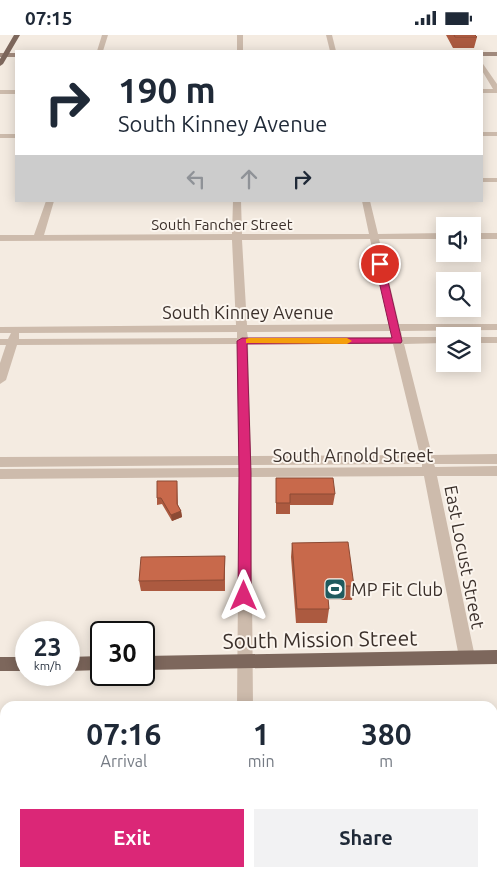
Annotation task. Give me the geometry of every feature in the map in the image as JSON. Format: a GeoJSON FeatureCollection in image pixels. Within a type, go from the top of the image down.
{"type":"FeatureCollection","features":[{"type":"Feature","properties":{"kind":"main road"},"geometry":{"type":"LineString","coordinates":[[0,64],[2,55],[17,35]]}},
{"type":"Feature","properties":{"kind":"main road","name":"South Mission Street"},"geometry":{"type":"LineString","coordinates":[[155,663],[497,657]]}},
{"type":"Feature","properties":{"kind":"main road"},"geometry":{"type":"LineString","coordinates":[[0,665],[15,664]]}},
{"type":"Feature","properties":{"kind":"street"},"geometry":{"type":"LineString","coordinates":[[100,50],[106,35]]}},
{"type":"Feature","properties":{"kind":"street"},"geometry":{"type":"LineString","coordinates":[[240,35],[240,50]]}},
{"type":"Feature","properties":{"kind":"street"},"geometry":{"type":"LineString","coordinates":[[329,35],[333,50]]}},
{"type":"Feature","properties":{"kind":"street"},"geometry":{"type":"LineString","coordinates":[[483,54],[497,54]]}},
{"type":"Feature","properties":{"kind":"street"},"geometry":{"type":"LineString","coordinates":[[2,55],[15,55]]}},
{"type":"Feature","properties":{"kind":"street"},"geometry":{"type":"LineString","coordinates":[[483,66],[497,91],[483,91]]}},
{"type":"Feature","properties":{"kind":"street"},"geometry":{"type":"LineString","coordinates":[[487,72],[495,72]]}},
{"type":"Feature","properties":{"kind":"street"},"geometry":{"type":"LineString","coordinates":[[0,92],[15,92]]}},
{"type":"Feature","properties":{"kind":"street"},"geometry":{"type":"LineString","coordinates":[[483,134],[497,134]]}},
{"type":"Feature","properties":{"kind":"street"},"geometry":{"type":"LineString","coordinates":[[0,136],[15,136]]}},
{"type":"Feature","properties":{"kind":"street"},"geometry":{"type":"LineString","coordinates":[[483,180],[497,180]]}},
{"type":"Feature","properties":{"kind":"street"},"geometry":{"type":"LineString","coordinates":[[38,238],[50,202]]}},
{"type":"Feature","properties":{"kind":"street"},"geometry":{"type":"LineString","coordinates":[[237,202],[236,238],[242,336],[245,467],[244,701]]}},
{"type":"Feature","properties":{"kind":"street","name":"East Locust Street"},"geometry":{"type":"LineString","coordinates":[[366,202],[397,341],[428,466],[468,657]]}},
{"type":"Feature","properties":{"kind":"street","name":"South Fancher Street"},"geometry":{"type":"LineString","coordinates":[[0,238],[236,238],[436,235]]}},
{"type":"Feature","properties":{"kind":"street"},"geometry":{"type":"LineString","coordinates":[[481,235],[497,235]]}},
{"type":"Feature","properties":{"kind":"street","name":"South Kinney Avenue"},"geometry":{"type":"LineString","coordinates":[[0,342],[242,336],[394,328],[497,327]]}},
{"type":"Feature","properties":{"kind":"street","name":"South Kinney Avenue"},"geometry":{"type":"LineString","coordinates":[[0,330],[397,341],[436,340]]}},
{"type":"Feature","properties":{"kind":"street"},"geometry":{"type":"LineString","coordinates":[[0,380],[16,330]]}},
{"type":"Feature","properties":{"kind":"street"},"geometry":{"type":"LineString","coordinates":[[481,340],[497,340]]}},
{"type":"Feature","properties":{"kind":"street","name":"South Arnold Street"},"geometry":{"type":"LineString","coordinates":[[428,466],[497,459]]}},
{"type":"Feature","properties":{"kind":"street","name":"South Arnold Street"},"geometry":{"type":"LineString","coordinates":[[0,462],[245,467]]}},
{"type":"Feature","properties":{"kind":"street","name":"South Arnold Street"},"geometry":{"type":"LineString","coordinates":[[0,474],[245,467],[428,466],[497,471]]}},
{"type":"Feature","properties":{"kind":"building"},"geometry":{"type":"Polygon","coordinates":[[[454,35],[475,35],[477,37],[455,37],[454,35]]]}},
{"type":"Feature","properties":{"kind":"building"},"geometry":{"type":"Polygon","coordinates":[[[276,478],[333,478],[335,494],[290,494],[290,503],[276,503],[276,478]]]}},
{"type":"Feature","properties":{"kind":"building"},"geometry":{"type":"Polygon","coordinates":[[[157,481],[177,481],[177,504],[181,511],[171,515],[161,498],[157,498],[157,481]]]}},
{"type":"Feature","properties":{"kind":"building"},"geometry":{"type":"Polygon","coordinates":[[[348,542],[354,586],[327,586],[329,609],[297,609],[292,543],[348,542]]]}},
{"type":"Feature","properties":{"kind":"building"},"geometry":{"type":"Polygon","coordinates":[[[225,556],[224,580],[139,581],[141,557],[225,556]]]}},
{"type":"Feature","properties":{"kind":"slow traffic"},"geometry":{"type":"LineString","coordinates":[[249,341],[347,341]]}},
{"type":"Feature","properties":{"kind":"place","name":"MP Fit Club"},"geometry":{"type":"Point","coordinates":[335,589]}},
{"type":"Feature","properties":{"kind":"route"},"geometry":{"type":"LineString","coordinates":[[244,596],[245,473],[242,341],[397,341],[380,264]]}}]}
